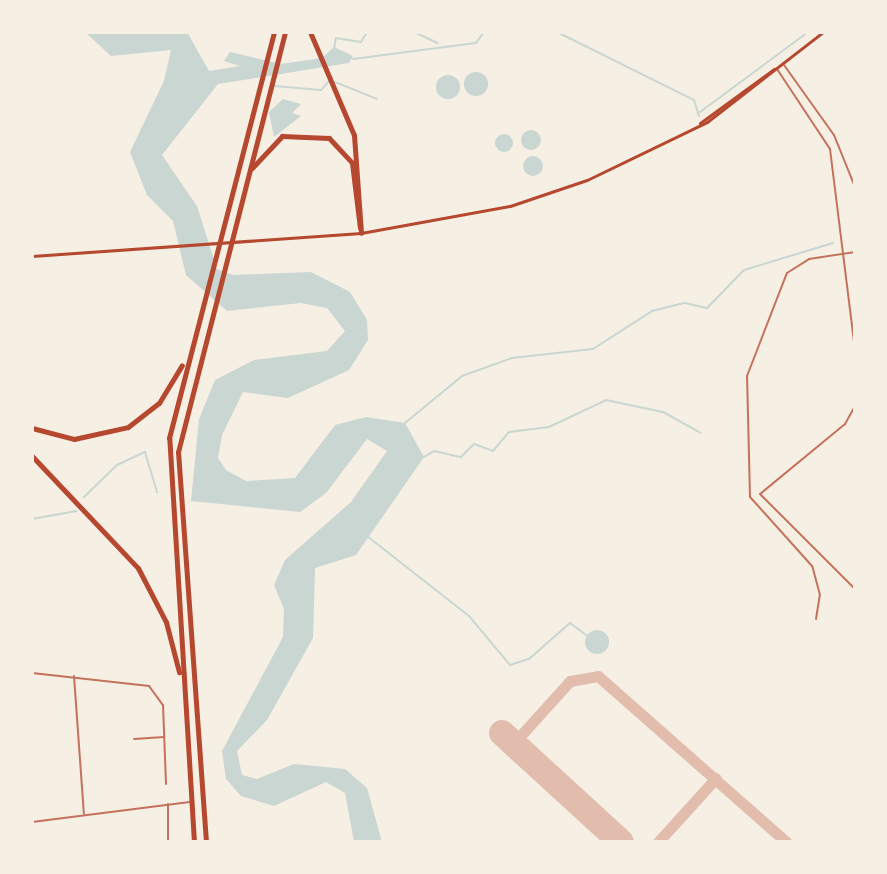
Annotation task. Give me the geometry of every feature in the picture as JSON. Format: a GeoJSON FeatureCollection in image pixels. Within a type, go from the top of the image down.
{"type":"FeatureCollection","features":[{"type":"Feature","properties":{"kind":"highway"},"geometry":{"type":"LineString","coordinates":[[194,842],[168,460],[189,346],[274,32]]}},
{"type":"Feature","properties":{"kind":"highway"},"geometry":{"type":"LineString","coordinates":[[206,842],[178,452],[201,349],[285,32]]}},
{"type":"Feature","properties":{"kind":"highway"},"geometry":{"type":"LineString","coordinates":[[310,32],[359,158],[361,233]]}},
{"type":"Feature","properties":{"kind":"highway"},"geometry":{"type":"LineString","coordinates":[[248,175],[282,136],[329,138],[352,163],[361,233]]}},
{"type":"Feature","properties":{"kind":"highway"},"geometry":{"type":"LineString","coordinates":[[32,428],[74,439],[128,427],[166,395],[189,346]]}},
{"type":"Feature","properties":{"kind":"highway"},"geometry":{"type":"LineString","coordinates":[[32,456],[138,568],[166,622],[183,693]]}},
{"type":"Feature","properties":{"kind":"main road"},"geometry":{"type":"LineString","coordinates":[[32,256],[361,233],[530,201],[615,168],[700,123],[823,32]]}},
{"type":"Feature","properties":{"kind":"street"},"geometry":{"type":"LineString","coordinates":[[783,63],[834,135],[855,187]]}},
{"type":"Feature","properties":{"kind":"street"},"geometry":{"type":"LineString","coordinates":[[776,68],[827,140],[855,350]]}},
{"type":"Feature","properties":{"kind":"street"},"geometry":{"type":"LineString","coordinates":[[816,619],[818,580],[796,547],[755,510],[747,482],[747,376],[772,299],[797,265],[855,252]]}},
{"type":"Feature","properties":{"kind":"street"},"geometry":{"type":"LineString","coordinates":[[855,406],[845,424],[760,494],[855,589]]}},
{"type":"Feature","properties":{"kind":"street"},"geometry":{"type":"LineString","coordinates":[[32,673],[74,675],[149,686],[163,705],[166,784]]}},
{"type":"Feature","properties":{"kind":"street"},"geometry":{"type":"LineString","coordinates":[[74,675],[84,815]]}},
{"type":"Feature","properties":{"kind":"street"},"geometry":{"type":"LineString","coordinates":[[134,739],[165,737]]}},
{"type":"Feature","properties":{"kind":"street"},"geometry":{"type":"LineString","coordinates":[[32,822],[191,802]]}},
{"type":"Feature","properties":{"kind":"street"},"geometry":{"type":"LineString","coordinates":[[168,804],[168,842]]}},
{"type":"Feature","properties":{"kind":"shaded area"},"geometry":{"type":"Polygon","coordinates":[[[85,32],[187,32],[209,71],[240,66],[224,61],[230,52],[281,64],[322,58],[334,47],[353,56],[349,63],[218,84],[162,155],[197,206],[217,269],[233,275],[311,272],[350,292],[367,320],[368,340],[349,370],[288,398],[243,392],[222,435],[218,458],[226,470],[246,481],[295,478],[335,425],[366,417],[405,423],[424,457],[356,555],[315,568],[313,638],[267,720],[237,751],[242,775],[257,779],[294,764],[345,769],[367,788],[382,842],[354,842],[345,793],[326,782],[274,806],[241,796],[226,779],[222,751],[283,637],[284,609],[274,585],[285,560],[351,502],[387,451],[367,439],[326,493],[300,512],[191,501],[199,419],[215,380],[254,360],[327,351],[345,331],[327,308],[301,303],[227,311],[186,275],[173,221],[147,195],[130,152],[164,81],[171,50],[111,56],[85,32]]]}},
{"type":"Feature","properties":{"kind":"shaded area"},"geometry":{"type":"Polygon","coordinates":[[[476,72],[485,75],[488,84],[485,93],[476,96],[467,93],[464,84],[467,75],[476,72]]]}},
{"type":"Feature","properties":{"kind":"shaded area"},"geometry":{"type":"Polygon","coordinates":[[[448,75],[456,79],[460,87],[456,95],[448,99],[440,95],[436,87],[440,79],[448,75]]]}},
{"type":"Feature","properties":{"kind":"shaded area"},"geometry":{"type":"Polygon","coordinates":[[[283,99],[301,104],[292,113],[301,116],[274,137],[269,112],[283,99]]]}},
{"type":"Feature","properties":{"kind":"shaded area"},"geometry":{"type":"Polygon","coordinates":[[[531,130],[538,133],[541,140],[538,147],[531,150],[524,147],[521,140],[524,133],[531,130]]]}},
{"type":"Feature","properties":{"kind":"shaded area"},"geometry":{"type":"Polygon","coordinates":[[[504,134],[513,143],[504,152],[495,143],[504,134]]]}},
{"type":"Feature","properties":{"kind":"shaded area"},"geometry":{"type":"Polygon","coordinates":[[[533,156],[540,159],[543,166],[540,173],[533,176],[526,173],[523,166],[526,159],[533,156]]]}},
{"type":"Feature","properties":{"kind":"shaded area"},"geometry":{"type":"Polygon","coordinates":[[[597,630],[608,637],[609,642],[602,653],[597,654],[586,647],[585,642],[592,631],[597,630]]]}},
{"type":"Feature","properties":{"kind":"waterway"},"geometry":{"type":"LineString","coordinates":[[334,49],[336,38],[361,42],[367,32]]}},
{"type":"Feature","properties":{"kind":"waterway"},"geometry":{"type":"LineString","coordinates":[[414,32],[438,43]]}},
{"type":"Feature","properties":{"kind":"waterway"},"geometry":{"type":"LineString","coordinates":[[353,59],[476,43],[484,32]]}},
{"type":"Feature","properties":{"kind":"waterway"},"geometry":{"type":"LineString","coordinates":[[557,32],[694,100],[699,116]]}},
{"type":"Feature","properties":{"kind":"waterway"},"geometry":{"type":"LineString","coordinates":[[700,112],[808,32]]}},
{"type":"Feature","properties":{"kind":"waterway"},"geometry":{"type":"LineString","coordinates":[[274,86],[321,90],[330,80]]}},
{"type":"Feature","properties":{"kind":"waterway"},"geometry":{"type":"LineString","coordinates":[[335,82],[377,99]]}},
{"type":"Feature","properties":{"kind":"waterway"},"geometry":{"type":"LineString","coordinates":[[405,423],[462,376],[512,358],[593,349],[652,311],[685,303],[707,308],[744,270],[833,243]]}},
{"type":"Feature","properties":{"kind":"waterway"},"geometry":{"type":"LineString","coordinates":[[424,457],[434,451],[461,457],[474,444],[493,451],[509,432],[549,427],[606,400],[663,412],[701,433]]}},
{"type":"Feature","properties":{"kind":"waterway"},"geometry":{"type":"LineString","coordinates":[[84,497],[117,465],[145,452],[157,492]]}},
{"type":"Feature","properties":{"kind":"waterway"},"geometry":{"type":"LineString","coordinates":[[32,519],[76,511]]}},
{"type":"Feature","properties":{"kind":"waterway"},"geometry":{"type":"LineString","coordinates":[[367,536],[469,616],[510,665],[529,659],[570,623],[586,635]]}},
{"type":"Feature","properties":{"kind":"taxiway"},"geometry":{"type":"LineString","coordinates":[[513,744],[570,681],[598,676],[786,842]]}},
{"type":"Feature","properties":{"kind":"taxiway"},"geometry":{"type":"LineString","coordinates":[[658,842],[716,778]]}},
{"type":"Feature","properties":{"kind":"runway"},"geometry":{"type":"LineString","coordinates":[[502,733],[621,842]]}}]}
